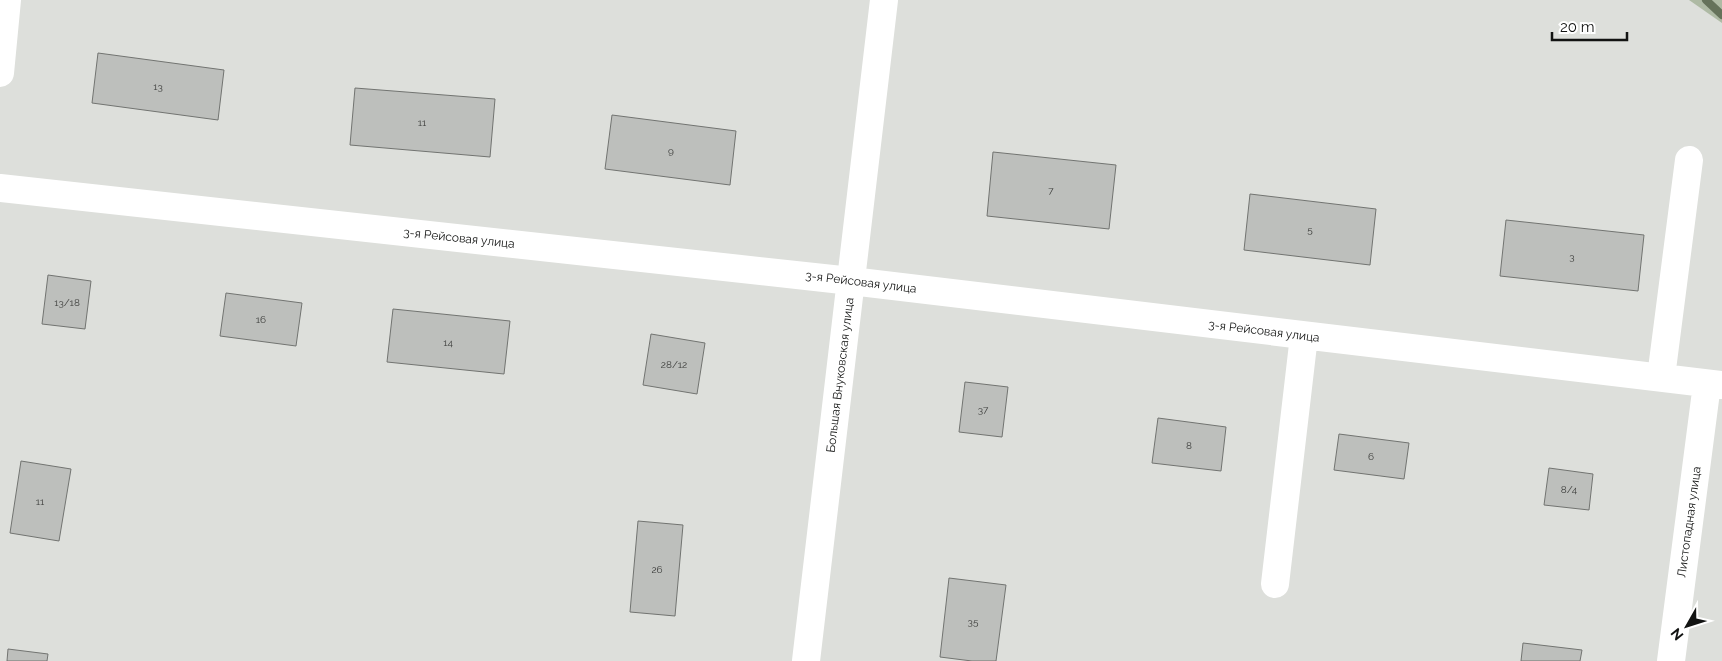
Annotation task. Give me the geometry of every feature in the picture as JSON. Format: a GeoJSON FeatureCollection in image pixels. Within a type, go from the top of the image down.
{"type":"FeatureCollection","features":[{"type":"Feature","properties":{"kind":"street"},"geometry":{"type":"LineString","coordinates":[[0,73],[7,0]]}},
{"type":"Feature","properties":{"kind":"street","name":"Большая Внуковская улица"},"geometry":{"type":"LineString","coordinates":[[806,661],[884,0]]}},
{"type":"Feature","properties":{"kind":"street"},"geometry":{"type":"LineString","coordinates":[[1662,377],[1689,160]]}},
{"type":"Feature","properties":{"kind":"street","name":"3-я Рейсовая улица"},"geometry":{"type":"LineString","coordinates":[[0,188],[851,281],[1715,384]]}},
{"type":"Feature","properties":{"kind":"street"},"geometry":{"type":"LineString","coordinates":[[1275,584],[1304,336]]}},
{"type":"Feature","properties":{"kind":"street","name":"Листопадная улица"},"geometry":{"type":"LineString","coordinates":[[1670,661],[1715,384]]}},
{"type":"Feature","properties":{"kind":"green space"},"geometry":{"type":"Polygon","coordinates":[[[1689,0],[1722,0],[1722,23],[1689,0]]]}},
{"type":"Feature","properties":{"kind":"building"},"geometry":{"type":"Polygon","coordinates":[[[98,53],[224,70],[218,120],[92,103],[98,53]]]}},
{"type":"Feature","properties":{"kind":"building"},"geometry":{"type":"Polygon","coordinates":[[[355,88],[495,99],[490,157],[350,145],[355,88]]]}},
{"type":"Feature","properties":{"kind":"building"},"geometry":{"type":"Polygon","coordinates":[[[612,115],[736,131],[730,185],[605,169],[612,115]]]}},
{"type":"Feature","properties":{"kind":"building"},"geometry":{"type":"Polygon","coordinates":[[[993,152],[1116,165],[1109,229],[987,216],[993,152]]]}},
{"type":"Feature","properties":{"kind":"building"},"geometry":{"type":"Polygon","coordinates":[[[1250,194],[1376,209],[1370,265],[1244,250],[1250,194]]]}},
{"type":"Feature","properties":{"kind":"building"},"geometry":{"type":"Polygon","coordinates":[[[1506,220],[1644,235],[1638,291],[1500,276],[1506,220]]]}},
{"type":"Feature","properties":{"kind":"building"},"geometry":{"type":"Polygon","coordinates":[[[48,275],[91,281],[85,329],[42,324],[48,275]]]}},
{"type":"Feature","properties":{"kind":"building"},"geometry":{"type":"Polygon","coordinates":[[[226,293],[302,303],[296,346],[220,336],[226,293]]]}},
{"type":"Feature","properties":{"kind":"building"},"geometry":{"type":"Polygon","coordinates":[[[393,309],[510,321],[504,374],[387,362],[393,309]]]}},
{"type":"Feature","properties":{"kind":"building"},"geometry":{"type":"Polygon","coordinates":[[[651,334],[705,343],[697,394],[643,385],[651,334]]]}},
{"type":"Feature","properties":{"kind":"building"},"geometry":{"type":"Polygon","coordinates":[[[965,382],[1008,387],[1002,437],[959,432],[965,382]]]}},
{"type":"Feature","properties":{"kind":"building"},"geometry":{"type":"Polygon","coordinates":[[[1158,418],[1226,427],[1221,471],[1152,463],[1158,418]]]}},
{"type":"Feature","properties":{"kind":"building"},"geometry":{"type":"Polygon","coordinates":[[[1339,434],[1409,443],[1404,479],[1334,470],[1339,434]]]}},
{"type":"Feature","properties":{"kind":"building"},"geometry":{"type":"Polygon","coordinates":[[[21,461],[71,469],[59,541],[10,533],[21,461]]]}},
{"type":"Feature","properties":{"kind":"building"},"geometry":{"type":"Polygon","coordinates":[[[1549,468],[1593,474],[1589,510],[1544,505],[1549,468]]]}},
{"type":"Feature","properties":{"kind":"building"},"geometry":{"type":"Polygon","coordinates":[[[638,521],[683,525],[675,616],[630,612],[638,521]]]}},
{"type":"Feature","properties":{"kind":"building"},"geometry":{"type":"Polygon","coordinates":[[[949,578],[1006,585],[996,661],[972,661],[940,657],[949,578]]]}},
{"type":"Feature","properties":{"kind":"building"},"geometry":{"type":"Polygon","coordinates":[[[1523,643],[1582,650],[1580,661],[1521,661],[1523,643]]]}},
{"type":"Feature","properties":{"kind":"building"},"geometry":{"type":"Polygon","coordinates":[[[8,649],[48,654],[47,661],[7,661],[8,649]]]}},
{"type":"Feature","properties":{"kind":"waterway"},"geometry":{"type":"LineString","coordinates":[[1706,0],[1722,15]]}}]}
